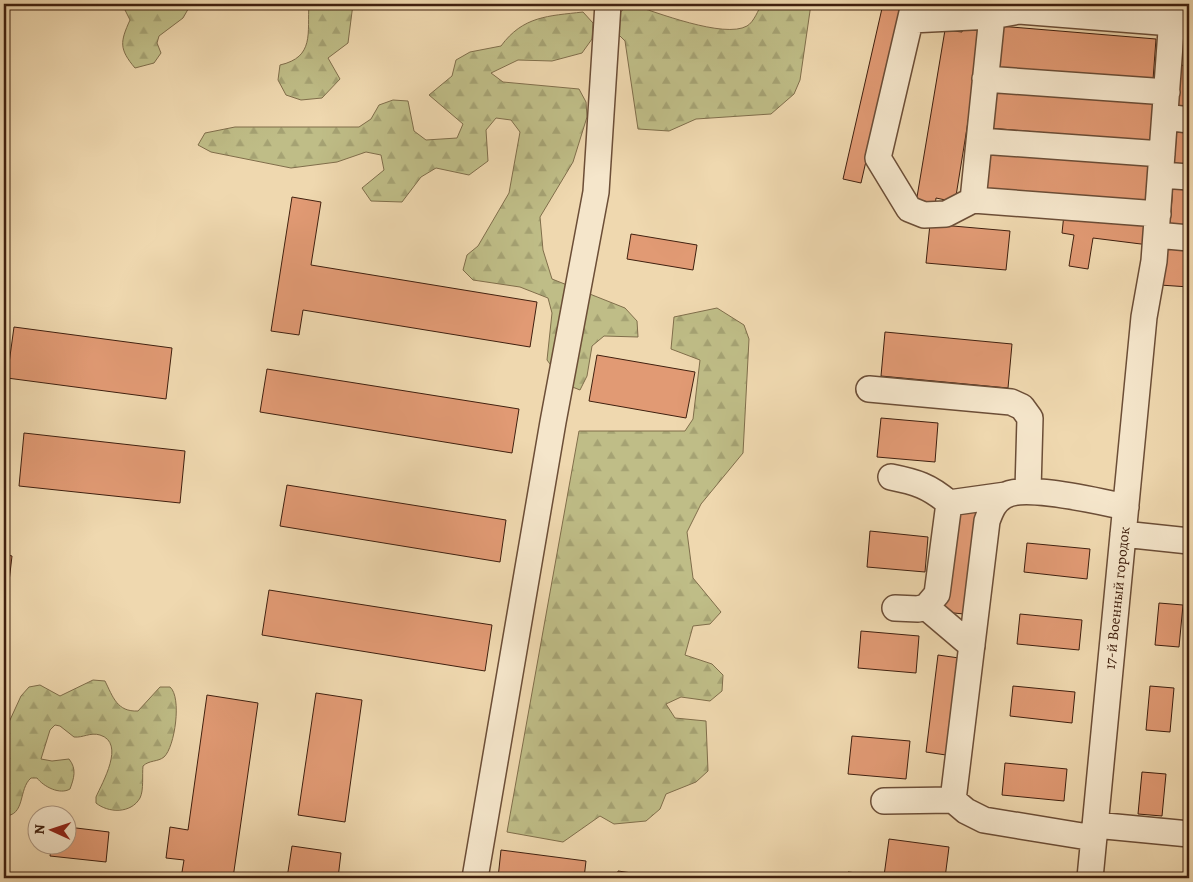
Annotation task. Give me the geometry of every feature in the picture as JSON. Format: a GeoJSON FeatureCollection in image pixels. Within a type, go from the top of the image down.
{"type":"FeatureCollection","features":[{"type":"Feature","properties":{"kind":"street"},"geometry":{"type":"LineString","coordinates":[[475,878],[551,432],[596,192],[600,8]]}},
{"type":"Feature","properties":{"kind":"street"},"geometry":{"type":"LineString","coordinates":[[1173,13],[1019,11],[992,16],[913,12],[878,158],[909,209],[924,215],[946,214],[973,200],[1157,225],[1189,238]]}},
{"type":"Feature","properties":{"kind":"street","name":"17-й Военный городок"},"geometry":{"type":"LineString","coordinates":[[1090,878],[1144,317],[1157,225],[1162,165],[1177,119],[1167,92],[1179,55],[1173,13]]}},
{"type":"Feature","properties":{"kind":"street"},"geometry":{"type":"LineString","coordinates":[[973,200],[992,16]]}},
{"type":"Feature","properties":{"kind":"street"},"geometry":{"type":"LineString","coordinates":[[985,79],[1167,92]]}},
{"type":"Feature","properties":{"kind":"street"},"geometry":{"type":"LineString","coordinates":[[980,141],[1162,165],[1189,177]]}},
{"type":"Feature","properties":{"kind":"street"},"geometry":{"type":"LineString","coordinates":[[869,389],[1011,402],[1022,407],[1030,418],[1017,493]]}},
{"type":"Feature","properties":{"kind":"street"},"geometry":{"type":"LineString","coordinates":[[891,477],[913,481],[933,489],[948,503]]}},
{"type":"Feature","properties":{"kind":"street"},"geometry":{"type":"LineString","coordinates":[[953,800],[987,521],[994,505],[1017,493]]}},
{"type":"Feature","properties":{"kind":"street"},"geometry":{"type":"LineString","coordinates":[[948,503],[1017,493],[1126,506]]}},
{"type":"Feature","properties":{"kind":"street"},"geometry":{"type":"LineString","coordinates":[[895,608],[918,609],[926,607],[937,594],[948,503]]}},
{"type":"Feature","properties":{"kind":"street"},"geometry":{"type":"LineString","coordinates":[[1123,534],[1189,541]]}},
{"type":"Feature","properties":{"kind":"street"},"geometry":{"type":"LineString","coordinates":[[926,607],[972,646]]}},
{"type":"Feature","properties":{"kind":"street"},"geometry":{"type":"LineString","coordinates":[[884,801],[953,800],[966,811],[984,820],[1094,831],[1189,834]]}},
{"type":"Feature","properties":{"kind":"green space"},"geometry":{"type":"Polygon","coordinates":[[[122,4],[191,4],[183,18],[159,36],[157,43],[161,53],[154,63],[135,68],[124,50],[124,34],[130,20],[122,4]]]}},
{"type":"Feature","properties":{"kind":"green space"},"geometry":{"type":"Polygon","coordinates":[[[309,4],[353,4],[348,43],[328,58],[340,79],[322,98],[301,100],[286,95],[278,80],[280,65],[299,56],[304,50],[308,34],[309,4]]]}},
{"type":"Feature","properties":{"kind":"green space"},"geometry":{"type":"Polygon","coordinates":[[[630,4],[690,23],[707,27],[736,29],[747,26],[754,19],[762,4],[811,4],[800,80],[794,94],[771,114],[696,119],[669,131],[638,129],[625,41],[614,30],[618,14],[630,4]]]}},
{"type":"Feature","properties":{"kind":"green space"},"geometry":{"type":"Polygon","coordinates":[[[583,12],[593,23],[592,39],[582,53],[552,61],[518,60],[491,73],[503,82],[579,89],[586,102],[587,117],[573,162],[540,217],[543,250],[552,279],[625,308],[637,321],[638,337],[604,336],[592,346],[587,376],[580,390],[565,384],[547,360],[552,313],[548,298],[520,287],[473,280],[463,270],[467,255],[478,246],[509,193],[520,132],[511,120],[496,118],[486,130],[488,161],[469,175],[436,168],[421,177],[402,202],[371,201],[362,188],[384,170],[381,155],[366,152],[337,162],[291,168],[211,152],[198,145],[205,133],[235,127],[359,127],[371,119],[379,105],[393,100],[408,101],[414,131],[426,140],[457,138],[463,124],[429,95],[452,76],[456,60],[470,52],[501,46],[518,29],[537,19],[583,12]]]}},
{"type":"Feature","properties":{"kind":"green space"},"geometry":{"type":"Polygon","coordinates":[[[717,308],[744,325],[749,339],[743,453],[701,504],[687,532],[693,578],[721,612],[710,624],[693,626],[685,655],[712,664],[723,675],[722,691],[710,701],[681,697],[666,704],[675,718],[706,721],[708,771],[696,782],[666,794],[660,809],[646,821],[614,824],[600,816],[563,842],[507,832],[579,431],[685,431],[693,419],[700,360],[671,349],[674,317],[717,308]]]}},
{"type":"Feature","properties":{"kind":"green space"},"geometry":{"type":"Polygon","coordinates":[[[93,680],[105,681],[120,706],[131,711],[138,711],[160,687],[170,687],[174,692],[176,722],[171,743],[164,757],[143,766],[140,798],[131,807],[119,810],[107,809],[96,803],[96,797],[107,773],[112,754],[108,739],[93,734],[74,737],[60,726],[55,725],[50,730],[41,759],[52,761],[69,759],[74,770],[70,789],[57,791],[48,787],[37,778],[31,778],[24,789],[16,812],[4,816],[4,733],[21,696],[29,687],[40,685],[60,696],[93,680]]]}},
{"type":"Feature","properties":{"kind":"building"},"geometry":{"type":"Polygon","coordinates":[[[883,4],[902,4],[861,183],[843,179],[883,4]]]}},
{"type":"Feature","properties":{"kind":"building"},"geometry":{"type":"Polygon","coordinates":[[[1185,6],[1189,6],[1189,46],[1182,45],[1185,6]]]}},
{"type":"Feature","properties":{"kind":"building"},"geometry":{"type":"Polygon","coordinates":[[[963,26],[983,29],[955,202],[936,198],[935,206],[916,203],[945,30],[962,32],[963,26]]]}},
{"type":"Feature","properties":{"kind":"building"},"geometry":{"type":"Polygon","coordinates":[[[999,26],[1156,39],[1153,80],[995,67],[999,26]]]}},
{"type":"Feature","properties":{"kind":"building"},"geometry":{"type":"Polygon","coordinates":[[[1180,65],[1189,66],[1189,107],[1177,106],[1180,65]]]}},
{"type":"Feature","properties":{"kind":"building"},"geometry":{"type":"Polygon","coordinates":[[[992,90],[1158,103],[1155,142],[989,128],[992,90]]]}},
{"type":"Feature","properties":{"kind":"building"},"geometry":{"type":"Polygon","coordinates":[[[1177,128],[1189,129],[1189,165],[1174,164],[1177,128]]]}},
{"type":"Feature","properties":{"kind":"building"},"geometry":{"type":"Polygon","coordinates":[[[988,151],[1152,164],[1149,203],[985,189],[988,151]]]}},
{"type":"Feature","properties":{"kind":"building"},"geometry":{"type":"Polygon","coordinates":[[[1173,184],[1189,185],[1189,227],[1170,225],[1173,184]]]}},
{"type":"Feature","properties":{"kind":"building"},"geometry":{"type":"Polygon","coordinates":[[[292,197],[321,202],[311,265],[537,302],[530,347],[303,310],[299,335],[271,331],[292,197]]]}},
{"type":"Feature","properties":{"kind":"building"},"geometry":{"type":"Polygon","coordinates":[[[1064,214],[1151,226],[1149,245],[1093,238],[1088,269],[1069,266],[1074,235],[1062,233],[1064,214]]]}},
{"type":"Feature","properties":{"kind":"building"},"geometry":{"type":"Polygon","coordinates":[[[930,224],[1010,231],[1006,270],[926,263],[930,224]]]}},
{"type":"Feature","properties":{"kind":"building"},"geometry":{"type":"Polygon","coordinates":[[[631,234],[697,245],[693,270],[627,259],[631,234]]]}},
{"type":"Feature","properties":{"kind":"building"},"geometry":{"type":"Polygon","coordinates":[[[1163,246],[1189,248],[1189,287],[1160,285],[1163,246]]]}},
{"type":"Feature","properties":{"kind":"building"},"geometry":{"type":"Polygon","coordinates":[[[14,327],[172,348],[166,399],[7,378],[14,327]]]}},
{"type":"Feature","properties":{"kind":"building"},"geometry":{"type":"Polygon","coordinates":[[[885,332],[1012,344],[1008,388],[881,376],[885,332]]]}},
{"type":"Feature","properties":{"kind":"building"},"geometry":{"type":"Polygon","coordinates":[[[597,355],[695,372],[686,418],[589,401],[597,355]]]}},
{"type":"Feature","properties":{"kind":"building"},"geometry":{"type":"Polygon","coordinates":[[[267,369],[519,409],[512,453],[260,412],[267,369]]]}},
{"type":"Feature","properties":{"kind":"building"},"geometry":{"type":"Polygon","coordinates":[[[881,418],[938,423],[935,462],[877,457],[881,418]]]}},
{"type":"Feature","properties":{"kind":"building"},"geometry":{"type":"Polygon","coordinates":[[[24,433],[185,451],[180,503],[19,486],[24,433]]]}},
{"type":"Feature","properties":{"kind":"building"},"geometry":{"type":"Polygon","coordinates":[[[287,485],[506,520],[500,562],[280,526],[287,485]]]}},
{"type":"Feature","properties":{"kind":"building"},"geometry":{"type":"Polygon","coordinates":[[[957,508],[977,510],[964,614],[944,612],[957,508]]]}},
{"type":"Feature","properties":{"kind":"building"},"geometry":{"type":"Polygon","coordinates":[[[870,531],[928,537],[925,572],[867,567],[870,531]]]}},
{"type":"Feature","properties":{"kind":"building"},"geometry":{"type":"Polygon","coordinates":[[[1027,543],[1090,549],[1087,579],[1024,572],[1027,543]]]}},
{"type":"Feature","properties":{"kind":"building"},"geometry":{"type":"Polygon","coordinates":[[[4,554],[12,556],[4,625],[4,554]]]}},
{"type":"Feature","properties":{"kind":"building"},"geometry":{"type":"Polygon","coordinates":[[[269,590],[492,625],[485,671],[262,635],[269,590]]]}},
{"type":"Feature","properties":{"kind":"building"},"geometry":{"type":"Polygon","coordinates":[[[1159,603],[1183,605],[1179,647],[1155,645],[1159,603]]]}},
{"type":"Feature","properties":{"kind":"building"},"geometry":{"type":"Polygon","coordinates":[[[1020,614],[1082,620],[1079,650],[1017,644],[1020,614]]]}},
{"type":"Feature","properties":{"kind":"building"},"geometry":{"type":"Polygon","coordinates":[[[861,631],[919,636],[916,673],[858,668],[861,631]]]}},
{"type":"Feature","properties":{"kind":"building"},"geometry":{"type":"Polygon","coordinates":[[[938,655],[959,658],[946,755],[926,752],[938,655]]]}},
{"type":"Feature","properties":{"kind":"building"},"geometry":{"type":"Polygon","coordinates":[[[1013,686],[1075,692],[1072,723],[1010,716],[1013,686]]]}},
{"type":"Feature","properties":{"kind":"building"},"geometry":{"type":"Polygon","coordinates":[[[1150,686],[1174,688],[1170,732],[1146,730],[1150,686]]]}},
{"type":"Feature","properties":{"kind":"building"},"geometry":{"type":"Polygon","coordinates":[[[316,693],[362,700],[345,822],[298,815],[316,693]]]}},
{"type":"Feature","properties":{"kind":"building"},"geometry":{"type":"Polygon","coordinates":[[[207,695],[258,703],[233,878],[181,878],[184,860],[166,858],[170,827],[188,830],[207,695]]]}},
{"type":"Feature","properties":{"kind":"building"},"geometry":{"type":"Polygon","coordinates":[[[852,736],[910,741],[906,779],[848,774],[852,736]]]}},
{"type":"Feature","properties":{"kind":"building"},"geometry":{"type":"Polygon","coordinates":[[[1005,763],[1067,769],[1064,801],[1002,795],[1005,763]]]}},
{"type":"Feature","properties":{"kind":"building"},"geometry":{"type":"Polygon","coordinates":[[[1142,772],[1166,774],[1162,816],[1138,814],[1142,772]]]}},
{"type":"Feature","properties":{"kind":"building"},"geometry":{"type":"Polygon","coordinates":[[[78,828],[109,832],[106,862],[50,856],[50,854],[78,854],[78,828]]]}},
{"type":"Feature","properties":{"kind":"building"},"geometry":{"type":"Polygon","coordinates":[[[889,839],[949,847],[945,878],[847,878],[848,872],[884,876],[889,839]]]}},
{"type":"Feature","properties":{"kind":"building"},"geometry":{"type":"Polygon","coordinates":[[[292,846],[341,853],[338,878],[287,878],[292,846]]]}},
{"type":"Feature","properties":{"kind":"building"},"geometry":{"type":"Polygon","coordinates":[[[501,850],[586,861],[584,878],[498,878],[501,850]]]}},
{"type":"Feature","properties":{"kind":"building"},"geometry":{"type":"Polygon","coordinates":[[[618,871],[639,874],[639,878],[617,878],[618,871]]]}}]}
